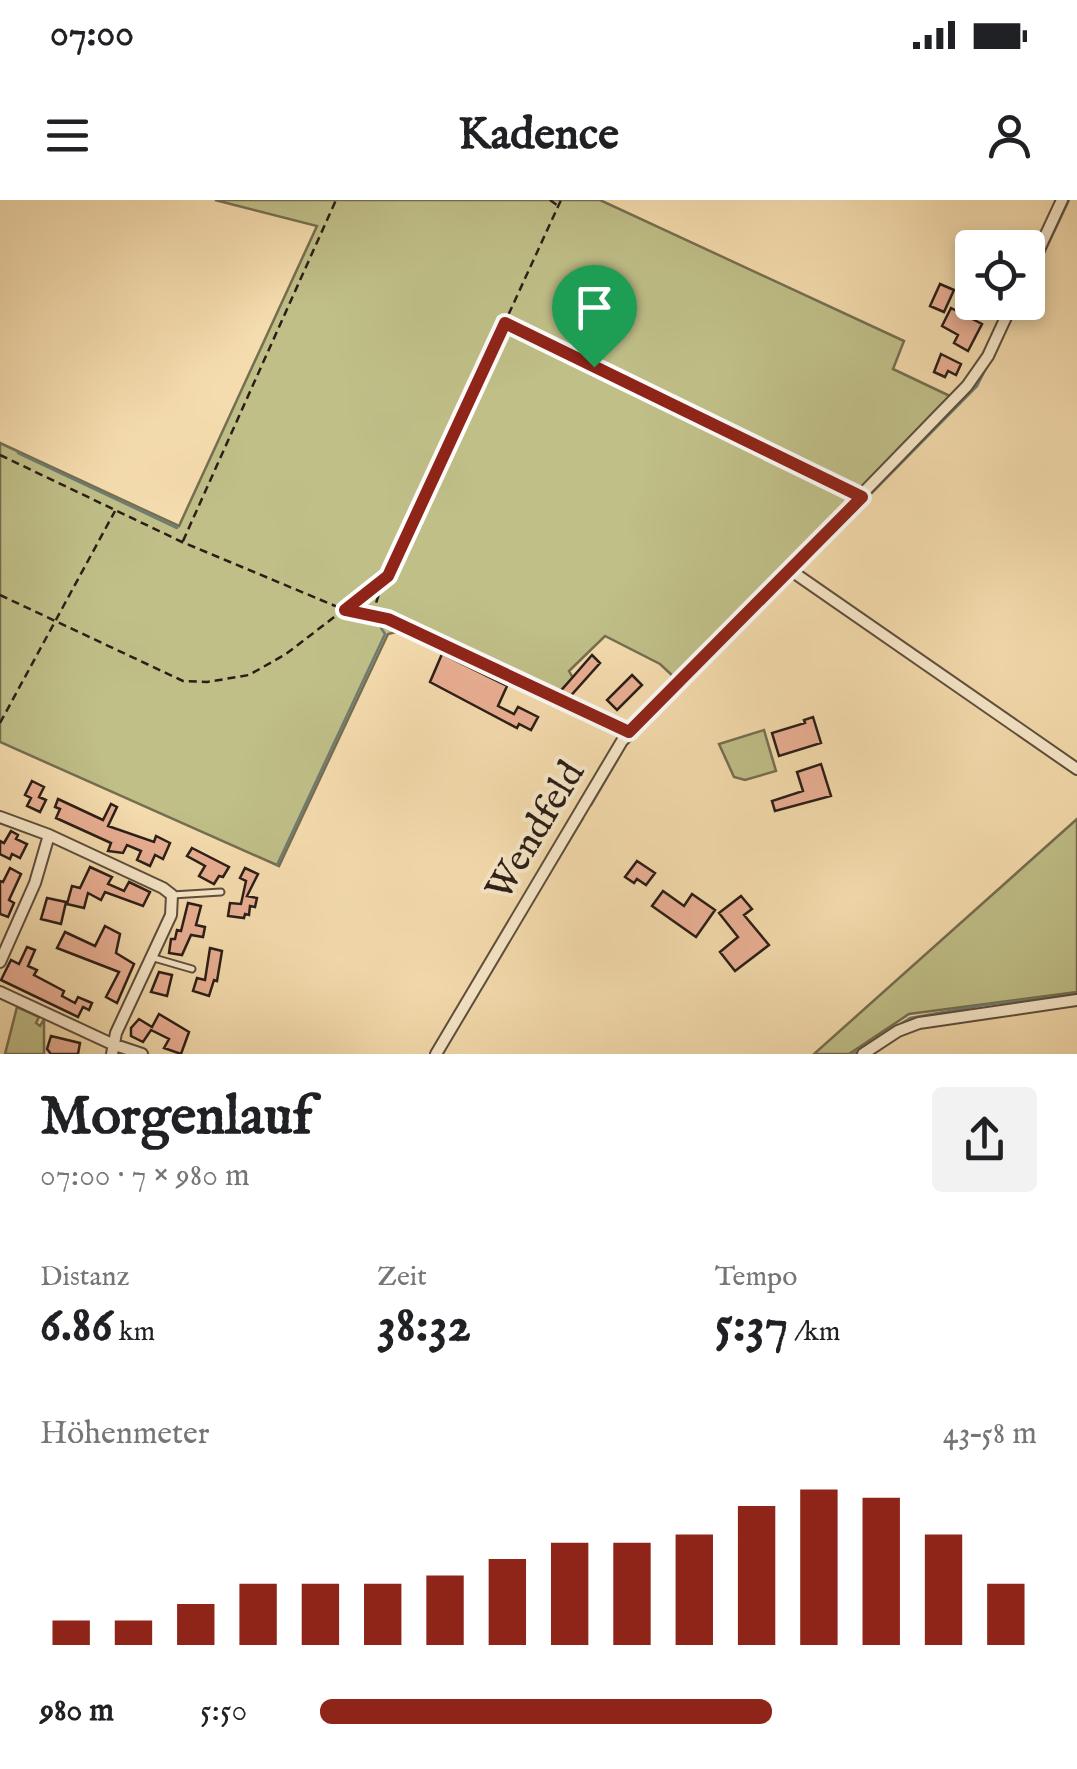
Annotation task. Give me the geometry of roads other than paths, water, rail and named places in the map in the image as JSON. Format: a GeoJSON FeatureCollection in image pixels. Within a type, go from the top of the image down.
{"type":"FeatureCollection","features":[{"type":"Feature","properties":{"kind":"street"},"geometry":{"type":"LineString","coordinates":[[1045,236],[1062,200]]}},
{"type":"Feature","properties":{"kind":"street","name":"Wendfeld"},"geometry":{"type":"LineString","coordinates":[[436,1054],[629,732],[862,497],[978,373],[1005,320]]}},
{"type":"Feature","properties":{"kind":"street"},"geometry":{"type":"LineString","coordinates":[[790,570],[1077,770]]}},
{"type":"Feature","properties":{"kind":"street"},"geometry":{"type":"LineString","coordinates":[[0,817],[48,835],[172,895],[171,915],[112,1049]]}},
{"type":"Feature","properties":{"kind":"street"},"geometry":{"type":"LineString","coordinates":[[0,962],[35,883],[48,835]]}},
{"type":"Feature","properties":{"kind":"street"},"geometry":{"type":"LineString","coordinates":[[0,992],[112,1049],[142,1054]]}},
{"type":"Feature","properties":{"kind":"street"},"geometry":{"type":"LineString","coordinates":[[863,1054],[898,1031],[919,1023],[1077,1000]]}},
{"type":"Feature","properties":{"kind":"lane"},"geometry":{"type":"LineString","coordinates":[[172,895],[221,892]]}},
{"type":"Feature","properties":{"kind":"lane"},"geometry":{"type":"LineString","coordinates":[[151,958],[192,969]]}},
{"type":"Feature","properties":{"kind":"waterway"},"geometry":{"type":"LineString","coordinates":[[1045,251],[1069,200]]}},
{"type":"Feature","properties":{"kind":"waterway"},"geometry":{"type":"LineString","coordinates":[[798,568],[977,386],[1011,320]]}},
{"type":"Feature","properties":{"kind":"waterway"},"geometry":{"type":"LineString","coordinates":[[18,453],[177,528]]}},
{"type":"Feature","properties":{"kind":"waterway"},"geometry":{"type":"LineString","coordinates":[[696,673],[791,577]]}},
{"type":"Feature","properties":{"kind":"waterway"},"geometry":{"type":"LineString","coordinates":[[277,865],[385,634],[376,620]]}},
{"type":"Feature","properties":{"kind":"waterway"},"geometry":{"type":"LineString","coordinates":[[591,805],[626,745],[685,684]]}},
{"type":"Feature","properties":{"kind":"waterway"},"geometry":{"type":"LineString","coordinates":[[550,872],[583,818]]}},
{"type":"Feature","properties":{"kind":"waterway"},"geometry":{"type":"LineString","coordinates":[[853,1054],[910,1018],[1077,994]]}}]}
